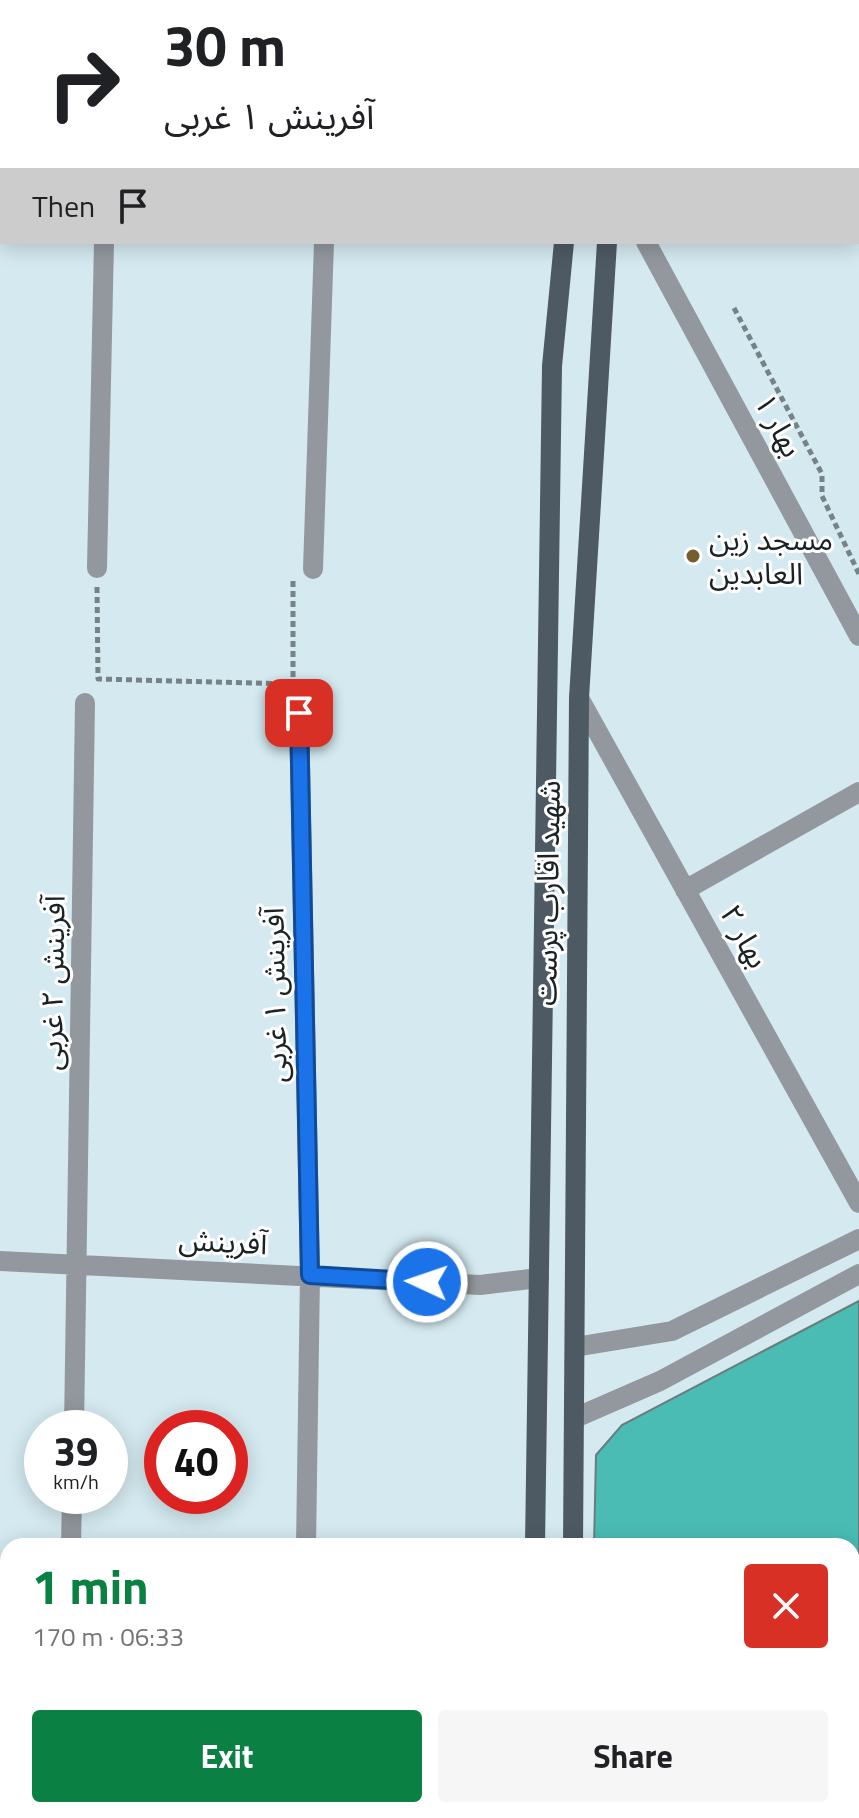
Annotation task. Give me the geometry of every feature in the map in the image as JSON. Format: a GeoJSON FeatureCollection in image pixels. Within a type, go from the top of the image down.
{"type":"FeatureCollection","features":[{"type":"Feature","properties":{"kind":"main road","name":"شهید اقارب پرست"},"geometry":{"type":"LineString","coordinates":[[535,1538],[552,382],[564,244]]}},
{"type":"Feature","properties":{"kind":"main road","name":"شهید اقارب پرست"},"geometry":{"type":"LineString","coordinates":[[573,1538],[579,698],[607,244]]}},
{"type":"Feature","properties":{"kind":"street"},"geometry":{"type":"LineString","coordinates":[[97,568],[104,244]]}},
{"type":"Feature","properties":{"kind":"street"},"geometry":{"type":"LineString","coordinates":[[313,569],[324,244]]}},
{"type":"Feature","properties":{"kind":"street","name":"بهار ۱"},"geometry":{"type":"LineString","coordinates":[[647,244],[859,636]]}},
{"type":"Feature","properties":{"kind":"street","name":"بهار ۲"},"geometry":{"type":"LineString","coordinates":[[579,698],[859,1203]]}},
{"type":"Feature","properties":{"kind":"street","name":"آفرینش ۲ غربی"},"geometry":{"type":"LineString","coordinates":[[75,1410],[85,703]]}},
{"type":"Feature","properties":{"kind":"street","name":"آفرینش ۱ غربی"},"geometry":{"type":"LineString","coordinates":[[299,713],[310,1275],[306,1538]]}},
{"type":"Feature","properties":{"kind":"street"},"geometry":{"type":"LineString","coordinates":[[685,890],[859,792]]}},
{"type":"Feature","properties":{"kind":"street"},"geometry":{"type":"LineString","coordinates":[[575,1347],[672,1331],[859,1239]]}},
{"type":"Feature","properties":{"kind":"street","name":"آفرینش"},"geometry":{"type":"LineString","coordinates":[[0,1261],[480,1285],[539,1278]]}},
{"type":"Feature","properties":{"kind":"street"},"geometry":{"type":"LineString","coordinates":[[575,1418],[660,1381],[859,1274]]}},
{"type":"Feature","properties":{"kind":"street"},"geometry":{"type":"LineString","coordinates":[[71,1538],[72,1514]]}},
{"type":"Feature","properties":{"kind":"path"},"geometry":{"type":"LineString","coordinates":[[734,308],[822,474],[822,496],[859,574]]}},
{"type":"Feature","properties":{"kind":"path"},"geometry":{"type":"LineString","coordinates":[[97,568],[98,679],[293,684]]}},
{"type":"Feature","properties":{"kind":"path"},"geometry":{"type":"LineString","coordinates":[[299,713],[293,684],[293,568],[313,569]]}},
{"type":"Feature","properties":{"kind":"building"},"geometry":{"type":"Polygon","coordinates":[[[859,1301],[859,1538],[594,1538],[596,1455],[622,1425],[859,1301]]]}},
{"type":"Feature","properties":{"kind":"place","name":"مسجد زین العابدین"},"geometry":{"type":"Point","coordinates":[693,556]}},
{"type":"Feature","properties":{"kind":"route"},"geometry":{"type":"LineString","coordinates":[[299,713],[310,1275],[427,1282]]}}]}
